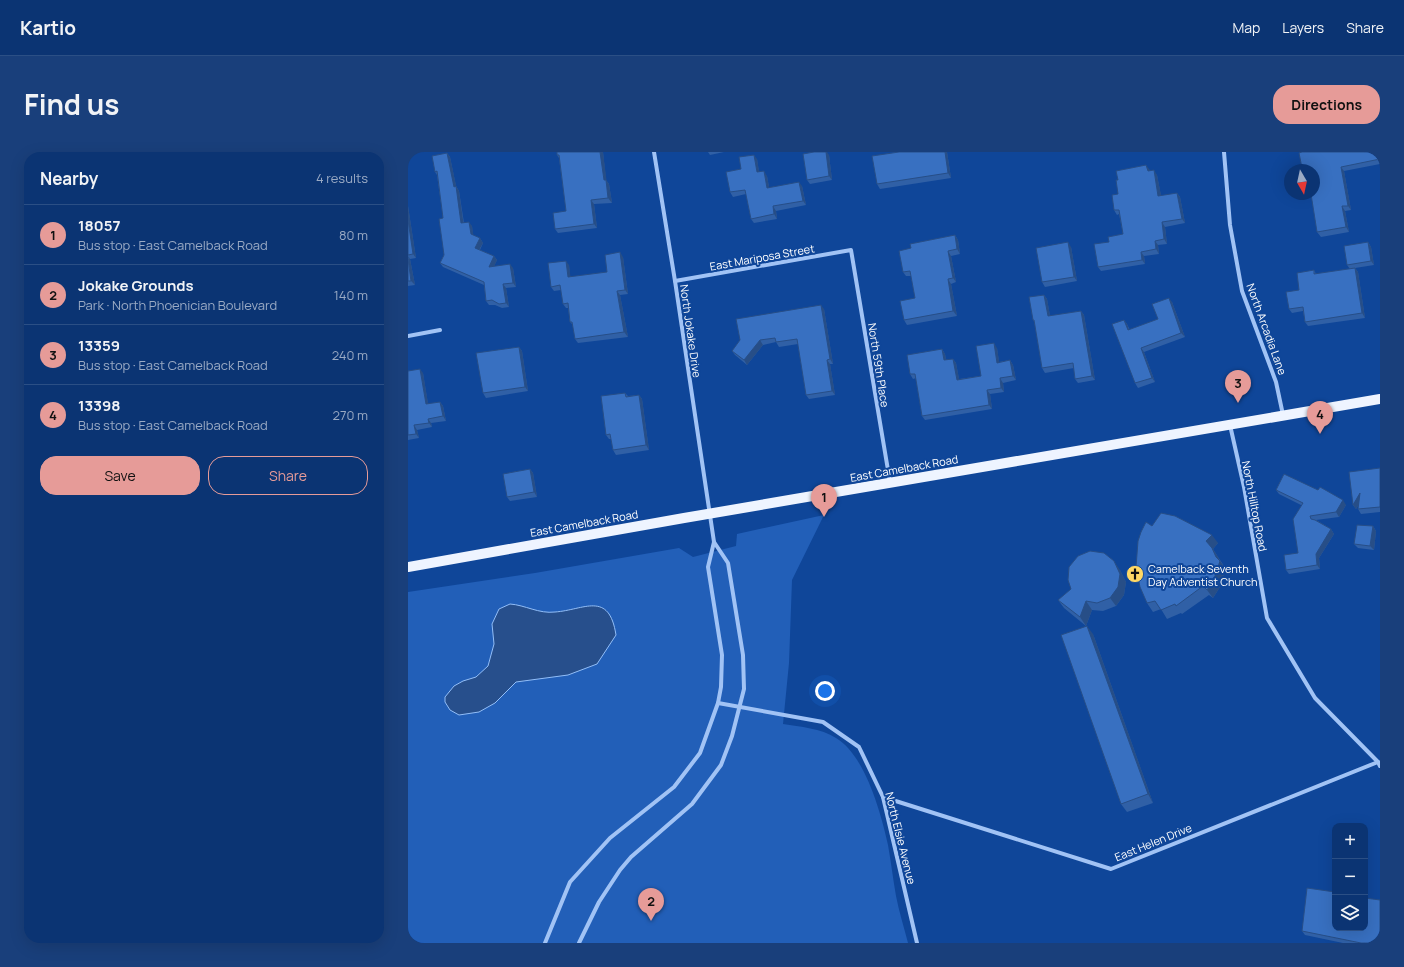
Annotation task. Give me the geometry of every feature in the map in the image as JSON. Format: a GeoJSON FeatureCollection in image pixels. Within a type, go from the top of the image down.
{"type":"FeatureCollection","features":[{"type":"Feature","properties":{"kind":"main road","name":"East Camelback Road"},"geometry":{"type":"LineString","coordinates":[[408,567],[1380,399]]}},
{"type":"Feature","properties":{"kind":"street","name":"North Jokake Drive"},"geometry":{"type":"LineString","coordinates":[[654,152],[714,542]]}},
{"type":"Feature","properties":{"kind":"street","name":"North Arcadia Lane"},"geometry":{"type":"LineString","coordinates":[[1224,152],[1230,225],[1242,291],[1276,382],[1283,416]]}},
{"type":"Feature","properties":{"kind":"street","name":"East Mariposa Street"},"geometry":{"type":"LineString","coordinates":[[675,281],[851,250]]}},
{"type":"Feature","properties":{"kind":"street","name":"North 59th Place"},"geometry":{"type":"LineString","coordinates":[[851,250],[890,483]]}},
{"type":"Feature","properties":{"kind":"street"},"geometry":{"type":"LineString","coordinates":[[408,336],[440,330]]}},
{"type":"Feature","properties":{"kind":"street","name":"North Hilltop Road"},"geometry":{"type":"LineString","coordinates":[[1230,425],[1244,487],[1267,618],[1315,698],[1379,764]]}},
{"type":"Feature","properties":{"kind":"street"},"geometry":{"type":"LineString","coordinates":[[545,943],[570,882],[610,838],[674,787],[700,753],[718,703],[721,688],[722,655],[708,567],[714,542]]}},
{"type":"Feature","properties":{"kind":"street"},"geometry":{"type":"LineString","coordinates":[[580,943],[599,902],[620,870],[631,857],[692,804],[721,765],[732,736],[744,689],[743,655],[728,564],[714,542]]}},
{"type":"Feature","properties":{"kind":"street","name":"North Elsie Avenue"},"geometry":{"type":"LineString","coordinates":[[718,703],[823,722],[859,746],[883,797],[917,943]]}},
{"type":"Feature","properties":{"kind":"street","name":"East Helen Drive"},"geometry":{"type":"LineString","coordinates":[[883,797],[1111,868],[1379,764]]}},
{"type":"Feature","properties":{"kind":"shaded area"},"geometry":{"type":"Polygon","coordinates":[[[824,515],[792,580],[789,663],[783,724],[817,730],[836,738],[846,746],[855,757],[863,771],[876,802],[885,832],[897,902],[908,943],[408,943],[408,592],[535,573],[679,548],[693,557],[736,546],[737,534],[824,515]]]}},
{"type":"Feature","properties":{"kind":"shaded area"},"geometry":{"type":"Polygon","coordinates":[[[510,604],[538,611],[549,612],[566,611],[594,606],[601,607],[608,612],[613,621],[616,635],[597,664],[568,675],[516,682],[495,703],[479,712],[459,715],[450,710],[445,702],[445,697],[454,686],[463,681],[476,677],[488,666],[494,644],[492,624],[499,609],[510,604]]]}},
{"type":"Feature","properties":{"kind":"building"},"geometry":{"type":"Polygon","coordinates":[[[557,152],[600,152],[608,198],[591,200],[594,224],[555,229],[553,213],[566,211],[559,155],[557,155],[557,152]]]}},
{"type":"Feature","properties":{"kind":"building"},"geometry":{"type":"Polygon","coordinates":[[[826,152],[829,176],[807,180],[803,154],[826,152]]]}},
{"type":"Feature","properties":{"kind":"building"},"geometry":{"type":"Polygon","coordinates":[[[899,152],[945,152],[948,173],[877,184],[872,156],[899,152]]]}},
{"type":"Feature","properties":{"kind":"building"},"geometry":{"type":"Polygon","coordinates":[[[1380,152],[1380,159],[1341,167],[1348,206],[1342,206],[1346,227],[1317,232],[1312,200],[1320,200],[1320,164],[1301,164],[1299,153],[1380,152]]]}},
{"type":"Feature","properties":{"kind":"building"},"geometry":{"type":"Polygon","coordinates":[[[447,153],[454,187],[456,186],[461,223],[469,222],[471,234],[480,238],[475,248],[494,256],[489,267],[510,264],[513,283],[503,284],[506,303],[499,304],[492,300],[486,301],[484,282],[440,263],[444,255],[439,219],[443,218],[437,171],[435,172],[432,156],[447,153]]]}},
{"type":"Feature","properties":{"kind":"building"},"geometry":{"type":"Polygon","coordinates":[[[754,155],[757,172],[764,171],[767,188],[799,182],[803,201],[773,206],[774,214],[751,219],[745,190],[730,192],[726,172],[741,169],[739,157],[754,155]]]}},
{"type":"Feature","properties":{"kind":"building"},"geometry":{"type":"Polygon","coordinates":[[[1146,165],[1148,171],[1154,170],[1158,196],[1177,193],[1182,219],[1162,222],[1164,239],[1155,241],[1156,249],[1141,252],[1142,260],[1098,267],[1094,244],[1109,242],[1108,237],[1123,234],[1119,210],[1114,210],[1112,195],[1118,194],[1116,180],[1118,180],[1116,171],[1146,165]]]}},
{"type":"Feature","properties":{"kind":"building"},"geometry":{"type":"Polygon","coordinates":[[[408,220],[413,254],[408,255],[408,220]]]}},
{"type":"Feature","properties":{"kind":"building"},"geometry":{"type":"Polygon","coordinates":[[[955,235],[957,249],[948,251],[953,278],[948,279],[953,311],[904,320],[900,301],[915,298],[910,271],[903,272],[899,251],[911,248],[910,244],[955,235]]]}},
{"type":"Feature","properties":{"kind":"building"},"geometry":{"type":"Polygon","coordinates":[[[1068,242],[1074,277],[1042,282],[1036,248],[1068,242]]]}},
{"type":"Feature","properties":{"kind":"building"},"geometry":{"type":"Polygon","coordinates":[[[1368,242],[1371,261],[1347,265],[1344,246],[1368,242]]]}},
{"type":"Feature","properties":{"kind":"building"},"geometry":{"type":"Polygon","coordinates":[[[620,252],[625,290],[617,291],[624,332],[575,339],[572,322],[570,322],[568,303],[563,304],[560,285],[551,287],[548,263],[566,261],[568,277],[607,272],[605,255],[620,252]]]}},
{"type":"Feature","properties":{"kind":"building"},"geometry":{"type":"Polygon","coordinates":[[[408,259],[411,281],[408,281],[408,259]]]}},
{"type":"Feature","properties":{"kind":"building"},"geometry":{"type":"Polygon","coordinates":[[[1355,268],[1362,313],[1305,322],[1303,307],[1289,309],[1286,292],[1299,290],[1297,273],[1314,270],[1314,274],[1355,268]]]}},
{"type":"Feature","properties":{"kind":"building"},"geometry":{"type":"Polygon","coordinates":[[[1044,295],[1048,316],[1081,311],[1092,376],[1075,379],[1073,363],[1042,368],[1029,297],[1044,295]]]}},
{"type":"Feature","properties":{"kind":"building"},"geometry":{"type":"Polygon","coordinates":[[[1169,298],[1181,333],[1141,348],[1152,378],[1135,383],[1112,324],[1124,320],[1128,330],[1158,319],[1152,304],[1169,298]]]}},
{"type":"Feature","properties":{"kind":"building"},"geometry":{"type":"Polygon","coordinates":[[[821,305],[830,359],[827,360],[832,391],[806,395],[797,339],[776,342],[775,338],[760,340],[744,360],[732,351],[740,340],[736,319],[821,305]]]}},
{"type":"Feature","properties":{"kind":"building"},"geometry":{"type":"Polygon","coordinates":[[[994,343],[997,363],[1010,360],[1013,376],[1000,378],[1001,388],[987,390],[989,405],[922,416],[915,374],[910,374],[907,355],[942,349],[944,360],[953,359],[957,380],[981,376],[976,346],[994,343]]]}},
{"type":"Feature","properties":{"kind":"building"},"geometry":{"type":"Polygon","coordinates":[[[519,347],[525,387],[483,393],[476,353],[519,347]]]}},
{"type":"Feature","properties":{"kind":"building"},"geometry":{"type":"Polygon","coordinates":[[[420,369],[426,404],[440,402],[443,416],[428,419],[429,423],[414,425],[416,434],[408,435],[408,371],[420,369]]]}},
{"type":"Feature","properties":{"kind":"building"},"geometry":{"type":"Polygon","coordinates":[[[625,393],[626,397],[639,395],[646,445],[613,450],[610,434],[606,435],[601,396],[625,393]]]}},
{"type":"Feature","properties":{"kind":"building"},"geometry":{"type":"Polygon","coordinates":[[[1380,468],[1380,507],[1358,509],[1360,493],[1353,505],[1349,472],[1380,468]]]}},
{"type":"Feature","properties":{"kind":"building"},"geometry":{"type":"Polygon","coordinates":[[[530,469],[534,492],[507,497],[503,474],[530,469]]]}},
{"type":"Feature","properties":{"kind":"building"},"geometry":{"type":"Polygon","coordinates":[[[1284,474],[1318,490],[1320,487],[1343,500],[1336,512],[1310,516],[1311,519],[1331,529],[1316,554],[1317,565],[1286,570],[1284,555],[1298,553],[1293,519],[1303,503],[1276,490],[1284,474]]]}},
{"type":"Feature","properties":{"kind":"building"},"geometry":{"type":"Polygon","coordinates":[[[1161,513],[1175,516],[1212,535],[1206,541],[1220,561],[1214,579],[1207,590],[1203,586],[1176,606],[1175,604],[1161,610],[1155,601],[1147,603],[1140,587],[1136,567],[1138,541],[1141,532],[1146,522],[1152,526],[1161,513]]]}},
{"type":"Feature","properties":{"kind":"building"},"geometry":{"type":"Polygon","coordinates":[[[1357,525],[1373,526],[1370,546],[1354,544],[1357,525]]]}},
{"type":"Feature","properties":{"kind":"building"},"geometry":{"type":"Polygon","coordinates":[[[1090,551],[1104,553],[1114,561],[1120,574],[1118,587],[1110,598],[1097,603],[1086,601],[1080,617],[1058,600],[1071,589],[1068,580],[1069,567],[1078,556],[1090,551]]]}},
{"type":"Feature","properties":{"kind":"building"},"geometry":{"type":"Polygon","coordinates":[[[1087,626],[1148,794],[1121,804],[1061,635],[1087,626]]]}},
{"type":"Feature","properties":{"kind":"building"},"geometry":{"type":"Polygon","coordinates":[[[1307,888],[1332,892],[1332,931],[1368,931],[1368,898],[1380,900],[1380,938],[1378,943],[1361,943],[1302,931],[1307,888]]]}},
{"type":"Feature","properties":{"kind":"place","name":"13359"},"geometry":{"type":"Point","coordinates":[1238,403]}},
{"type":"Feature","properties":{"kind":"place","name":"13398"},"geometry":{"type":"Point","coordinates":[1320,434]}},
{"type":"Feature","properties":{"kind":"place","name":"18057"},"geometry":{"type":"Point","coordinates":[824,517]}},
{"type":"Feature","properties":{"kind":"place","name":"Camelback Seventh Day Adventist Church"},"geometry":{"type":"Point","coordinates":[1135,574]}},
{"type":"Feature","properties":{"kind":"place","name":"Jokake Grounds"},"geometry":{"type":"Point","coordinates":[651,921]}}]}
